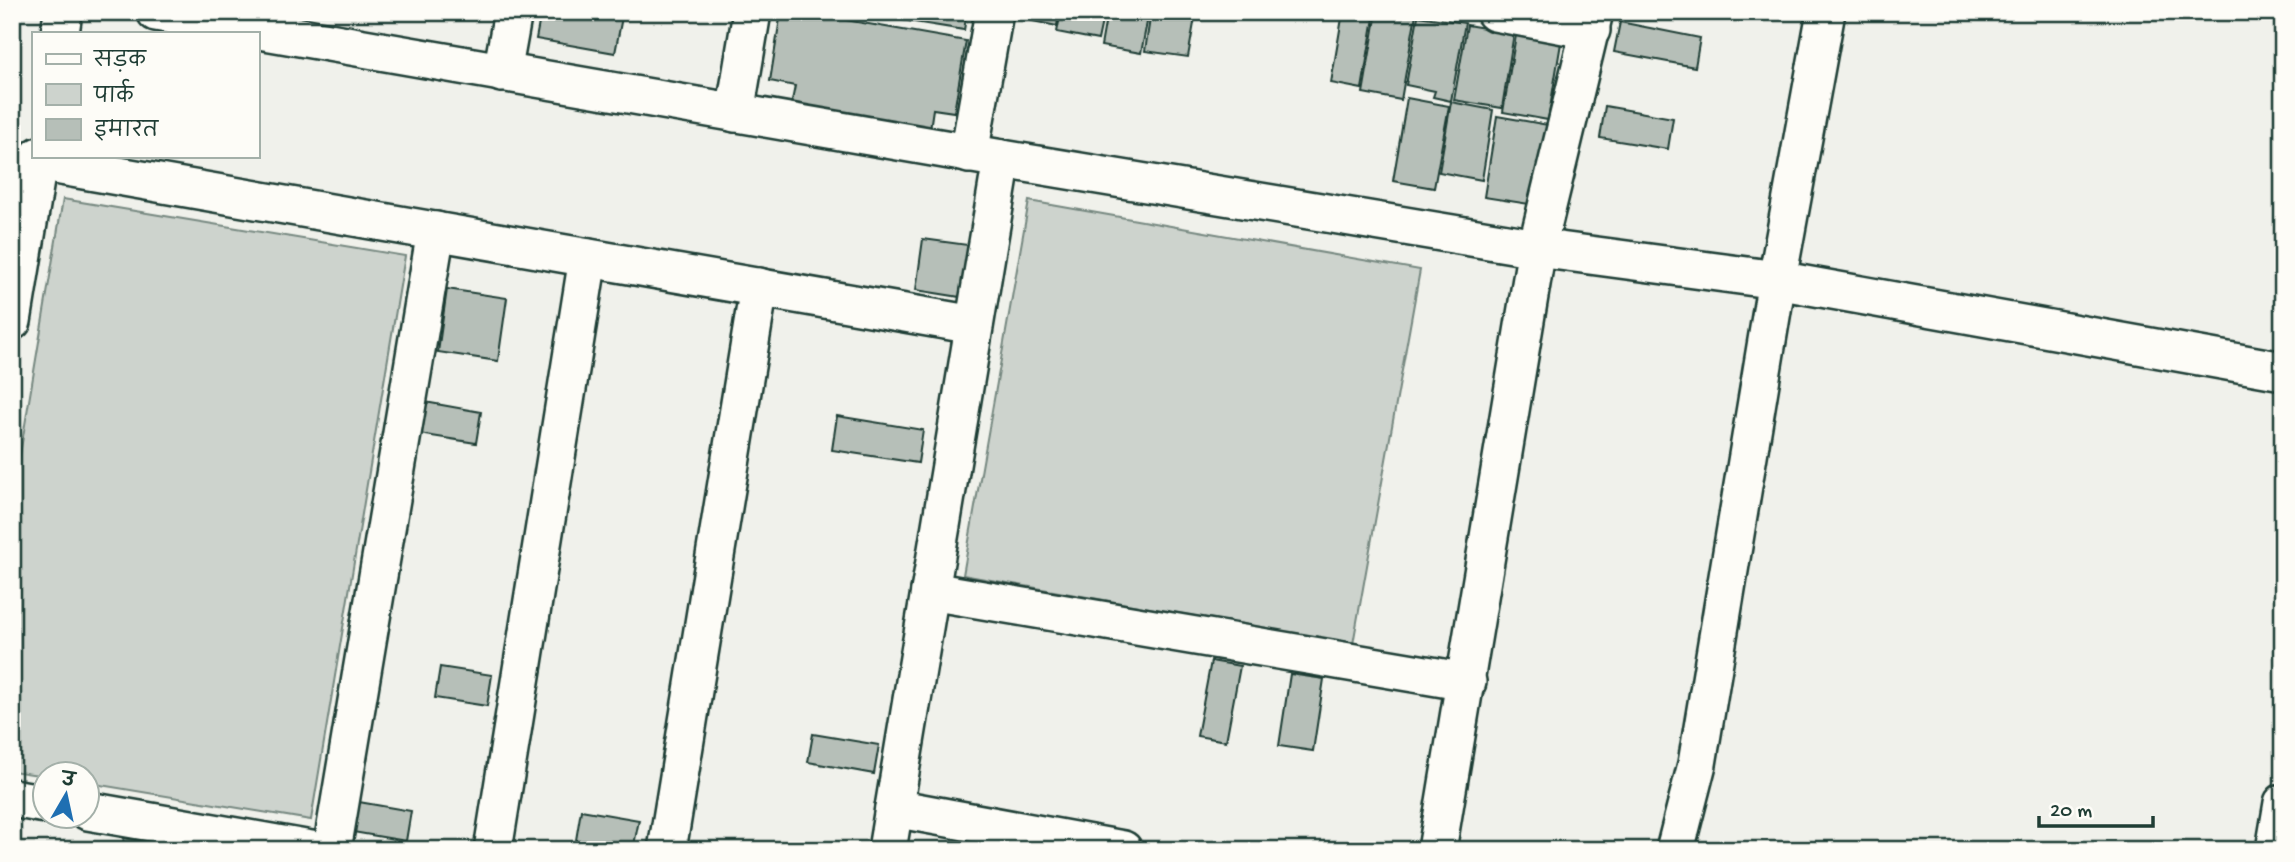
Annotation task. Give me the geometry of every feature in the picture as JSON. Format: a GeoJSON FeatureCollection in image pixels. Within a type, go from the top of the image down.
{"type":"FeatureCollection","features":[{"type":"Feature","properties":{"kind":"street"},"geometry":{"type":"LineString","coordinates":[[60,32],[63,12]]}},
{"type":"Feature","properties":{"kind":"street"},"geometry":{"type":"LineString","coordinates":[[156,12],[985,157],[1537,248],[1777,280],[2283,371]]}},
{"type":"Feature","properties":{"kind":"street"},"geometry":{"type":"LineString","coordinates":[[502,73],[513,12]]}},
{"type":"Feature","properties":{"kind":"street"},"geometry":{"type":"LineString","coordinates":[[735,113],[752,12]]}},
{"type":"Feature","properties":{"kind":"street"},"geometry":{"type":"LineString","coordinates":[[887,850],[974,325],[994,12]]}},
{"type":"Feature","properties":{"kind":"street"},"geometry":{"type":"LineString","coordinates":[[1437,850],[1537,248],[1592,21],[1496,12]]}},
{"type":"Feature","properties":{"kind":"street"},"geometry":{"type":"LineString","coordinates":[[1675,850],[1697,764],[1777,280],[1826,12]]}},
{"type":"Feature","properties":{"kind":"street"},"geometry":{"type":"LineString","coordinates":[[12,321],[39,159],[974,325]]}},
{"type":"Feature","properties":{"kind":"street"},"geometry":{"type":"LineString","coordinates":[[332,850],[436,231]]}},
{"type":"Feature","properties":{"kind":"street"},"geometry":{"type":"LineString","coordinates":[[492,850],[588,258]]}},
{"type":"Feature","properties":{"kind":"street"},"geometry":{"type":"LineString","coordinates":[[667,850],[759,287]]}},
{"type":"Feature","properties":{"kind":"street"},"geometry":{"type":"LineString","coordinates":[[930,591],[1466,682]]}},
{"type":"Feature","properties":{"kind":"street"},"geometry":{"type":"LineString","coordinates":[[12,798],[32,802]]}},
{"type":"Feature","properties":{"kind":"street"},"geometry":{"type":"LineString","coordinates":[[2275,850],[2283,803]]}},
{"type":"Feature","properties":{"kind":"street"},"geometry":{"type":"LineString","coordinates":[[894,808],[1123,850]]}},
{"type":"Feature","properties":{"kind":"street"},"geometry":{"type":"LineString","coordinates":[[102,813],[311,850]]}},
{"type":"Feature","properties":{"kind":"green space"},"geometry":{"type":"Polygon","coordinates":[[[63,199],[405,256],[311,820],[102,785],[102,760],[32,760],[32,774],[12,771],[12,502],[63,199]]]}},
{"type":"Feature","properties":{"kind":"green space"},"geometry":{"type":"Polygon","coordinates":[[[1029,201],[1420,270],[1353,644],[963,575],[1029,201]]]}},
{"type":"Feature","properties":{"kind":"building"},"geometry":{"type":"Polygon","coordinates":[[[541,12],[623,12],[615,53],[536,39],[541,12]]]}},
{"type":"Feature","properties":{"kind":"building"},"geometry":{"type":"Polygon","coordinates":[[[781,12],[800,12],[966,41],[954,112],[933,109],[930,129],[791,106],[795,86],[770,81],[781,12]]]}},
{"type":"Feature","properties":{"kind":"building"},"geometry":{"type":"Polygon","coordinates":[[[853,12],[967,12],[964,30],[853,12]]]}},
{"type":"Feature","properties":{"kind":"building"},"geometry":{"type":"Polygon","coordinates":[[[1014,12],[1059,12],[1057,26],[1013,17],[1014,12]]]}},
{"type":"Feature","properties":{"kind":"building"},"geometry":{"type":"Polygon","coordinates":[[[1061,12],[1104,12],[1098,40],[1057,32],[1061,12]]]}},
{"type":"Feature","properties":{"kind":"building"},"geometry":{"type":"Polygon","coordinates":[[[1107,12],[1149,12],[1141,53],[1101,46],[1107,12]]]}},
{"type":"Feature","properties":{"kind":"building"},"geometry":{"type":"Polygon","coordinates":[[[1151,12],[1196,12],[1188,57],[1145,51],[1151,12]]]}},
{"type":"Feature","properties":{"kind":"building"},"geometry":{"type":"Polygon","coordinates":[[[1343,12],[1375,12],[1362,89],[1331,83],[1343,12]]]}},
{"type":"Feature","properties":{"kind":"building"},"geometry":{"type":"Polygon","coordinates":[[[1377,12],[1416,14],[1401,100],[1363,93],[1377,12]]]}},
{"type":"Feature","properties":{"kind":"building"},"geometry":{"type":"Polygon","coordinates":[[[1418,16],[1465,23],[1451,101],[1433,97],[1435,91],[1406,85],[1418,16]]]}},
{"type":"Feature","properties":{"kind":"building"},"geometry":{"type":"Polygon","coordinates":[[[1620,22],[1700,38],[1695,67],[1614,52],[1620,22]]]}},
{"type":"Feature","properties":{"kind":"building"},"geometry":{"type":"Polygon","coordinates":[[[1467,25],[1514,33],[1502,108],[1454,100],[1467,25]]]}},
{"type":"Feature","properties":{"kind":"building"},"geometry":{"type":"Polygon","coordinates":[[[1516,35],[1561,43],[1548,120],[1503,112],[1516,35]]]}},
{"type":"Feature","properties":{"kind":"building"},"geometry":{"type":"Polygon","coordinates":[[[1407,98],[1449,106],[1434,188],[1393,181],[1407,98]]]}},
{"type":"Feature","properties":{"kind":"building"},"geometry":{"type":"Polygon","coordinates":[[[1451,102],[1493,110],[1482,180],[1439,172],[1451,102]]]}},
{"type":"Feature","properties":{"kind":"building"},"geometry":{"type":"Polygon","coordinates":[[[1605,106],[1673,118],[1668,149],[1600,138],[1605,106]]]}},
{"type":"Feature","properties":{"kind":"building"},"geometry":{"type":"Polygon","coordinates":[[[1497,116],[1548,125],[1535,205],[1484,197],[1497,116]]]}},
{"type":"Feature","properties":{"kind":"building"},"geometry":{"type":"Polygon","coordinates":[[[923,239],[968,245],[960,297],[916,290],[923,239]]]}},
{"type":"Feature","properties":{"kind":"building"},"geometry":{"type":"Polygon","coordinates":[[[447,289],[507,298],[498,361],[438,352],[447,289]]]}},
{"type":"Feature","properties":{"kind":"building"},"geometry":{"type":"Polygon","coordinates":[[[425,402],[481,412],[476,443],[419,434],[425,402]]]}},
{"type":"Feature","properties":{"kind":"building"},"geometry":{"type":"Polygon","coordinates":[[[837,416],[923,430],[918,463],[832,450],[837,416]]]}},
{"type":"Feature","properties":{"kind":"building"},"geometry":{"type":"Polygon","coordinates":[[[1211,661],[1240,666],[1226,741],[1197,736],[1211,661]]]}},
{"type":"Feature","properties":{"kind":"building"},"geometry":{"type":"Polygon","coordinates":[[[440,667],[492,675],[487,706],[435,698],[440,667]]]}},
{"type":"Feature","properties":{"kind":"building"},"geometry":{"type":"Polygon","coordinates":[[[1290,674],[1324,679],[1313,751],[1279,746],[1290,674]]]}},
{"type":"Feature","properties":{"kind":"building"},"geometry":{"type":"Polygon","coordinates":[[[813,734],[879,745],[874,774],[808,762],[813,734]]]}},
{"type":"Feature","properties":{"kind":"building"},"geometry":{"type":"Polygon","coordinates":[[[359,802],[411,811],[406,841],[353,832],[359,802]]]}},
{"type":"Feature","properties":{"kind":"building"},"geometry":{"type":"Polygon","coordinates":[[[581,810],[639,820],[633,850],[575,846],[581,810]]]}},
{"type":"Feature","properties":{"kind":"building"},"geometry":{"type":"Polygon","coordinates":[[[124,838],[166,846],[166,850],[121,850],[124,838]]]}}]}
